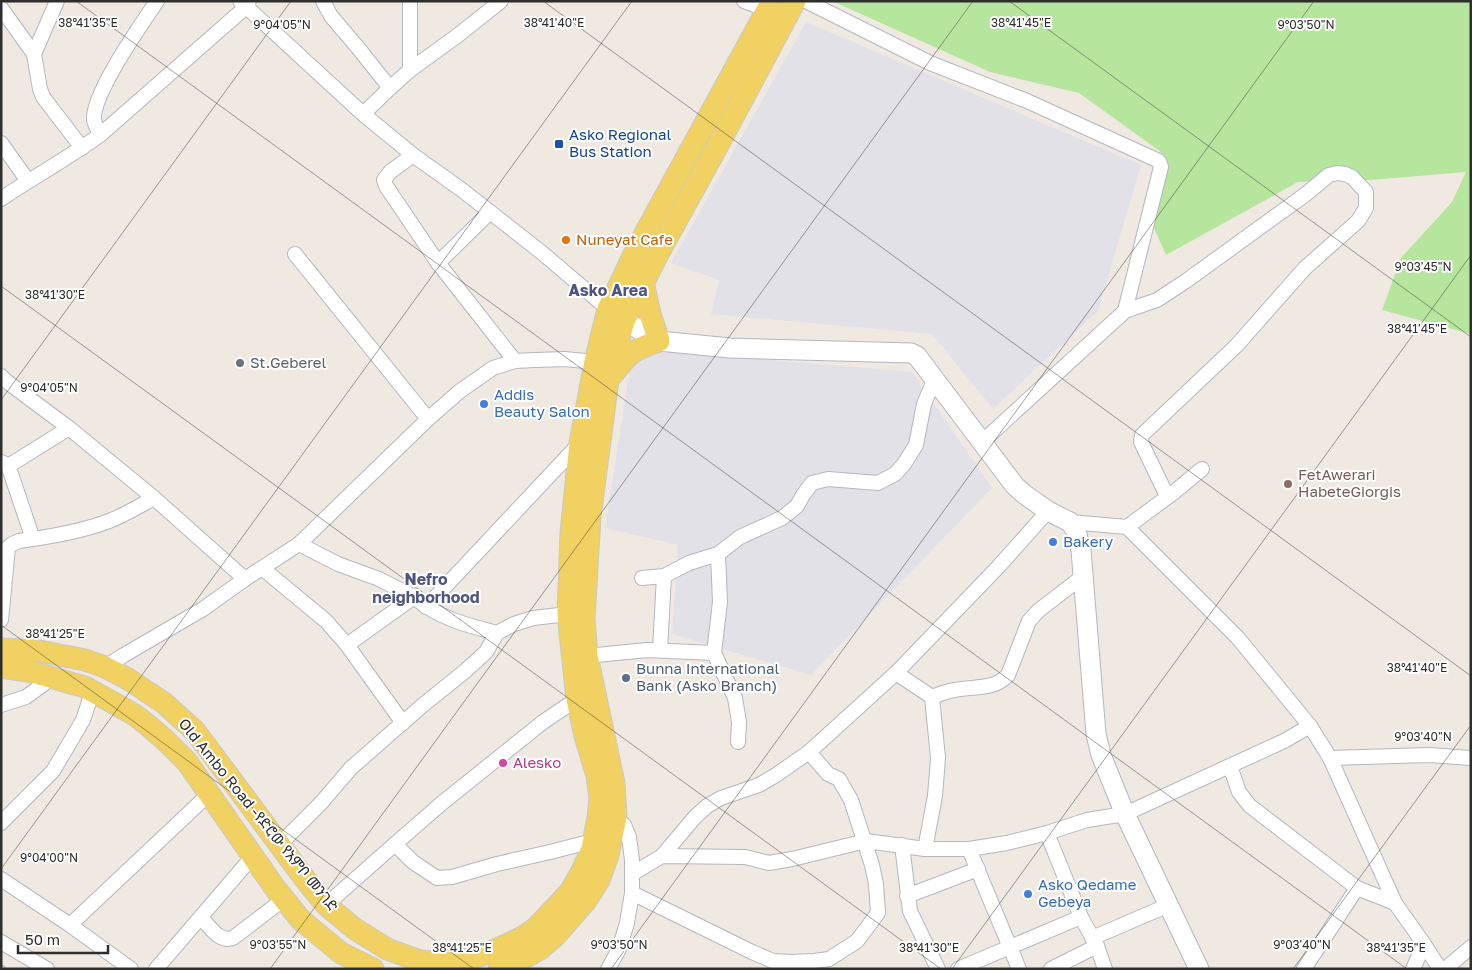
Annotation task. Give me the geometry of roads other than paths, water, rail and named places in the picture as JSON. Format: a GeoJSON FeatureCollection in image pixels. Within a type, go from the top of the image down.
{"type":"FeatureCollection","features":[{"type":"Feature","properties":{"kind":"main road","name":"Old Ambo Road -የድሮው የአምቦ መንገድ"},"geometry":{"type":"LineString","coordinates":[[498,969],[540,950],[566,925],[585,902],[599,880],[606,862],[616,818],[614,782],[587,656],[584,619],[590,517],[616,315],[643,282],[795,1]]}},
{"type":"Feature","properties":{"kind":"main road","name":"Old Ambo Road -የድሮው የአምቦ መንገድ"},"geometry":{"type":"LineString","coordinates":[[1,649],[39,651],[86,660],[142,687],[164,703],[195,732],[326,905],[355,928],[412,963],[469,959],[504,946],[538,927],[570,892],[582,871],[592,849],[600,799],[577,699],[568,614],[571,533],[580,443],[595,362],[616,315],[637,248],[770,6]]}},
{"type":"Feature","properties":{"kind":"main road"},"geometry":{"type":"LineString","coordinates":[[643,282],[650,314],[659,341]]}},
{"type":"Feature","properties":{"kind":"main road"},"geometry":{"type":"LineString","coordinates":[[616,315],[659,341]]}},
{"type":"Feature","properties":{"kind":"main road"},"geometry":{"type":"LineString","coordinates":[[608,380],[630,354],[641,347],[659,341],[730,348],[911,353],[918,356],[1015,486],[1048,511],[1070,522],[1076,531],[1080,550],[1096,734],[1101,755],[1125,814],[1199,969]]}},
{"type":"Feature","properties":{"kind":"main road","name":"Old Ambo Road -የድሮው የአምቦ መንገድ"},"geometry":{"type":"LineString","coordinates":[[1,668],[53,677],[93,690],[135,715],[166,740],[187,762],[301,920],[341,952],[367,967]]}},
{"type":"Feature","properties":{"kind":"street"},"geometry":{"type":"LineString","coordinates":[[34,54],[57,1]]}},
{"type":"Feature","properties":{"kind":"street"},"geometry":{"type":"LineString","coordinates":[[100,135],[94,122],[98,99],[115,67],[157,1]]}},
{"type":"Feature","properties":{"kind":"street"},"geometry":{"type":"LineString","coordinates":[[323,1],[331,16],[390,88]]}},
{"type":"Feature","properties":{"kind":"street"},"geometry":{"type":"LineString","coordinates":[[410,1],[410,70]]}},
{"type":"Feature","properties":{"kind":"street"},"geometry":{"type":"LineString","coordinates":[[743,1],[770,6]]}},
{"type":"Feature","properties":{"kind":"street"},"geometry":{"type":"LineString","coordinates":[[806,1],[930,63],[1027,101],[1159,162],[1161,167],[1125,311]]}},
{"type":"Feature","properties":{"kind":"street"},"geometry":{"type":"LineString","coordinates":[[363,114],[410,70],[499,2]]}},
{"type":"Feature","properties":{"kind":"street"},"geometry":{"type":"LineString","coordinates":[[1,199],[100,135],[245,3],[363,114],[582,285],[616,315]]}},
{"type":"Feature","properties":{"kind":"street"},"geometry":{"type":"LineString","coordinates":[[1,8],[34,54],[43,97],[82,148]]}},
{"type":"Feature","properties":{"kind":"street"},"geometry":{"type":"LineString","coordinates":[[1,143],[28,181]]}},
{"type":"Feature","properties":{"kind":"street"},"geometry":{"type":"LineString","coordinates":[[414,155],[390,172],[384,180],[386,186],[438,263],[515,361]]}},
{"type":"Feature","properties":{"kind":"street"},"geometry":{"type":"LineString","coordinates":[[982,442],[1125,311],[1157,300],[1186,281],[1306,194],[1329,175],[1337,173],[1352,177],[1366,192],[1366,208],[1358,221],[1305,268],[1237,345],[1142,435],[1141,442],[1167,496]]}},
{"type":"Feature","properties":{"kind":"street"},"geometry":{"type":"LineString","coordinates":[[438,263],[490,212]]}},
{"type":"Feature","properties":{"kind":"street"},"geometry":{"type":"LineString","coordinates":[[295,254],[428,419]]}},
{"type":"Feature","properties":{"kind":"street"},"geometry":{"type":"LineString","coordinates":[[105,668],[203,609],[299,544],[428,419],[460,390],[487,372],[515,361],[565,360],[595,362]]}},
{"type":"Feature","properties":{"kind":"street"},"geometry":{"type":"LineString","coordinates":[[1,376],[70,428],[154,498],[245,579]]}},
{"type":"Feature","properties":{"kind":"street"},"geometry":{"type":"LineString","coordinates":[[642,578],[664,576],[689,563],[718,554],[740,537],[782,518],[797,506],[812,483],[828,480],[878,483],[895,474],[916,445],[924,404],[935,378]]}},
{"type":"Feature","properties":{"kind":"street"},"geometry":{"type":"LineString","coordinates":[[34,539],[5,464],[13,464],[70,428]]}},
{"type":"Feature","properties":{"kind":"street"},"geometry":{"type":"LineString","coordinates":[[426,607],[580,443]]}},
{"type":"Feature","properties":{"kind":"street"},"geometry":{"type":"LineString","coordinates":[[1127,527],[1202,469]]}},
{"type":"Feature","properties":{"kind":"street"},"geometry":{"type":"LineString","coordinates":[[1,620],[8,548],[12,544],[19,541],[76,532],[108,521],[154,498]]}},
{"type":"Feature","properties":{"kind":"street"},"geometry":{"type":"LineString","coordinates":[[632,874],[662,856],[695,817],[707,806],[721,798],[759,785],[808,752],[896,673],[999,566],[1048,511]]}},
{"type":"Feature","properties":{"kind":"street"},"geometry":{"type":"LineString","coordinates":[[1070,522],[1127,527],[1238,638],[1310,726],[1330,758],[1395,903],[1440,969]]}},
{"type":"Feature","properties":{"kind":"street"},"geometry":{"type":"LineString","coordinates":[[299,544],[338,564],[378,579],[414,596],[426,607],[447,618],[468,626],[497,633]]}},
{"type":"Feature","properties":{"kind":"street"},"geometry":{"type":"LineString","coordinates":[[718,554],[720,602],[714,653],[735,698],[738,742]]}},
{"type":"Feature","properties":{"kind":"street"},"geometry":{"type":"LineString","coordinates":[[262,568],[326,621],[347,645],[403,722]]}},
{"type":"Feature","properties":{"kind":"street"},"geometry":{"type":"LineString","coordinates":[[660,650],[664,576]]}},
{"type":"Feature","properties":{"kind":"street"},"geometry":{"type":"LineString","coordinates":[[932,697],[948,691],[990,687],[1002,682],[1008,675],[1029,621],[1038,611],[1082,578]]}},
{"type":"Feature","properties":{"kind":"street"},"geometry":{"type":"LineString","coordinates":[[347,645],[414,596]]}},
{"type":"Feature","properties":{"kind":"street"},"geometry":{"type":"LineString","coordinates":[[280,844],[321,803],[351,768],[486,652],[497,633],[514,624],[533,618],[568,614]]}},
{"type":"Feature","properties":{"kind":"street"},"geometry":{"type":"LineString","coordinates":[[587,656],[647,650],[714,653]]}},
{"type":"Feature","properties":{"kind":"street"},"geometry":{"type":"LineString","coordinates":[[896,673],[932,697]]}},
{"type":"Feature","properties":{"kind":"street"},"geometry":{"type":"LineString","coordinates":[[1,705],[26,697],[53,677]]}},
{"type":"Feature","properties":{"kind":"street"},"geometry":{"type":"LineString","coordinates":[[1,822],[52,771],[83,720],[93,690]]}},
{"type":"Feature","properties":{"kind":"street"},"geometry":{"type":"LineString","coordinates":[[925,849],[935,796],[938,758],[932,697]]}},
{"type":"Feature","properties":{"kind":"street"},"geometry":{"type":"LineString","coordinates":[[326,905],[442,803],[543,722],[577,699]]}},
{"type":"Feature","properties":{"kind":"street"},"geometry":{"type":"LineString","coordinates":[[662,856],[745,857],[769,863],[866,841],[925,849],[969,849],[1007,843],[1048,833],[1087,820],[1125,814],[1284,741],[1310,726]]}},
{"type":"Feature","properties":{"kind":"street"},"geometry":{"type":"LineString","coordinates":[[632,894],[774,961],[791,962],[829,959],[856,941],[878,914],[876,884],[866,841],[852,800],[844,786],[839,779],[828,774],[808,752]]}},
{"type":"Feature","properties":{"kind":"street"},"geometry":{"type":"LineString","coordinates":[[1330,758],[1429,755],[1471,758]]}},
{"type":"Feature","properties":{"kind":"street"},"geometry":{"type":"LineString","coordinates":[[1230,766],[1239,792],[1250,806],[1357,888],[1395,903]]}},
{"type":"Feature","properties":{"kind":"street"},"geometry":{"type":"LineString","coordinates":[[70,925],[209,794]]}},
{"type":"Feature","properties":{"kind":"street"},"geometry":{"type":"LineString","coordinates":[[608,969],[619,949],[627,923],[632,894],[632,860],[629,837],[624,824],[616,818]]}},
{"type":"Feature","properties":{"kind":"street"},"geometry":{"type":"LineString","coordinates":[[1048,833],[1081,917],[1095,942],[1105,969]]}},
{"type":"Feature","properties":{"kind":"street"},"geometry":{"type":"LineString","coordinates":[[394,844],[413,862],[437,878],[452,877],[593,841]]}},
{"type":"Feature","properties":{"kind":"street"},"geometry":{"type":"LineString","coordinates":[[902,845],[910,911],[938,969]]}},
{"type":"Feature","properties":{"kind":"street"},"geometry":{"type":"LineString","coordinates":[[969,849],[1019,969]]}},
{"type":"Feature","properties":{"kind":"street"},"geometry":{"type":"LineString","coordinates":[[156,969],[253,856]]}},
{"type":"Feature","properties":{"kind":"street"},"geometry":{"type":"LineString","coordinates":[[908,896],[978,869]]}},
{"type":"Feature","properties":{"kind":"street"},"geometry":{"type":"LineString","coordinates":[[1,879],[131,969]]}},
{"type":"Feature","properties":{"kind":"street"},"geometry":{"type":"LineString","coordinates":[[1304,969],[1357,888]]}},
{"type":"Feature","properties":{"kind":"street"},"geometry":{"type":"LineString","coordinates":[[201,917],[222,939],[228,940],[284,899]]}},
{"type":"Feature","properties":{"kind":"street"},"geometry":{"type":"LineString","coordinates":[[1051,969],[1095,942],[1169,905]]}},
{"type":"Feature","properties":{"kind":"street"},"geometry":{"type":"LineString","coordinates":[[958,969],[1081,917]]}},
{"type":"Feature","properties":{"kind":"street"},"geometry":{"type":"LineString","coordinates":[[1,942],[23,963],[47,969]]}},
{"type":"Feature","properties":{"kind":"street"},"geometry":{"type":"LineString","coordinates":[[1413,969],[1424,944]]}},
{"type":"Feature","properties":{"kind":"street"},"geometry":{"type":"LineString","coordinates":[[1445,969],[1471,947]]}},
{"type":"Feature","properties":{"kind":"place","name":"Asko Regional Bus Station"},"geometry":{"type":"Point","coordinates":[559,144]}},
{"type":"Feature","properties":{"kind":"place","name":"Nuneyat Cafe"},"geometry":{"type":"Point","coordinates":[566,240]}},
{"type":"Feature","properties":{"kind":"place","name":"St.Geberel"},"geometry":{"type":"Point","coordinates":[240,363]}},
{"type":"Feature","properties":{"kind":"place","name":"Addis Beauty Salon"},"geometry":{"type":"Point","coordinates":[484,404]}},
{"type":"Feature","properties":{"kind":"place","name":"FetAwerari HabeteGiorgis"},"geometry":{"type":"Point","coordinates":[1288,484]}},
{"type":"Feature","properties":{"kind":"place","name":"Bakery"},"geometry":{"type":"Point","coordinates":[1053,542]}},
{"type":"Feature","properties":{"kind":"place","name":"Bunna International Bank (Asko Branch)"},"geometry":{"type":"Point","coordinates":[626,678]}},
{"type":"Feature","properties":{"kind":"place","name":"Alesko"},"geometry":{"type":"Point","coordinates":[503,763]}},
{"type":"Feature","properties":{"kind":"place","name":"Asko Qedame Gebeya"},"geometry":{"type":"Point","coordinates":[1028,894]}},
{"type":"Feature","properties":{"kind":"district","name":"Asko Area"},"geometry":{"type":"Point","coordinates":[608,290]}},
{"type":"Feature","properties":{"kind":"district","name":"Nefro neighborhood"},"geometry":{"type":"Point","coordinates":[426,588]}}]}
